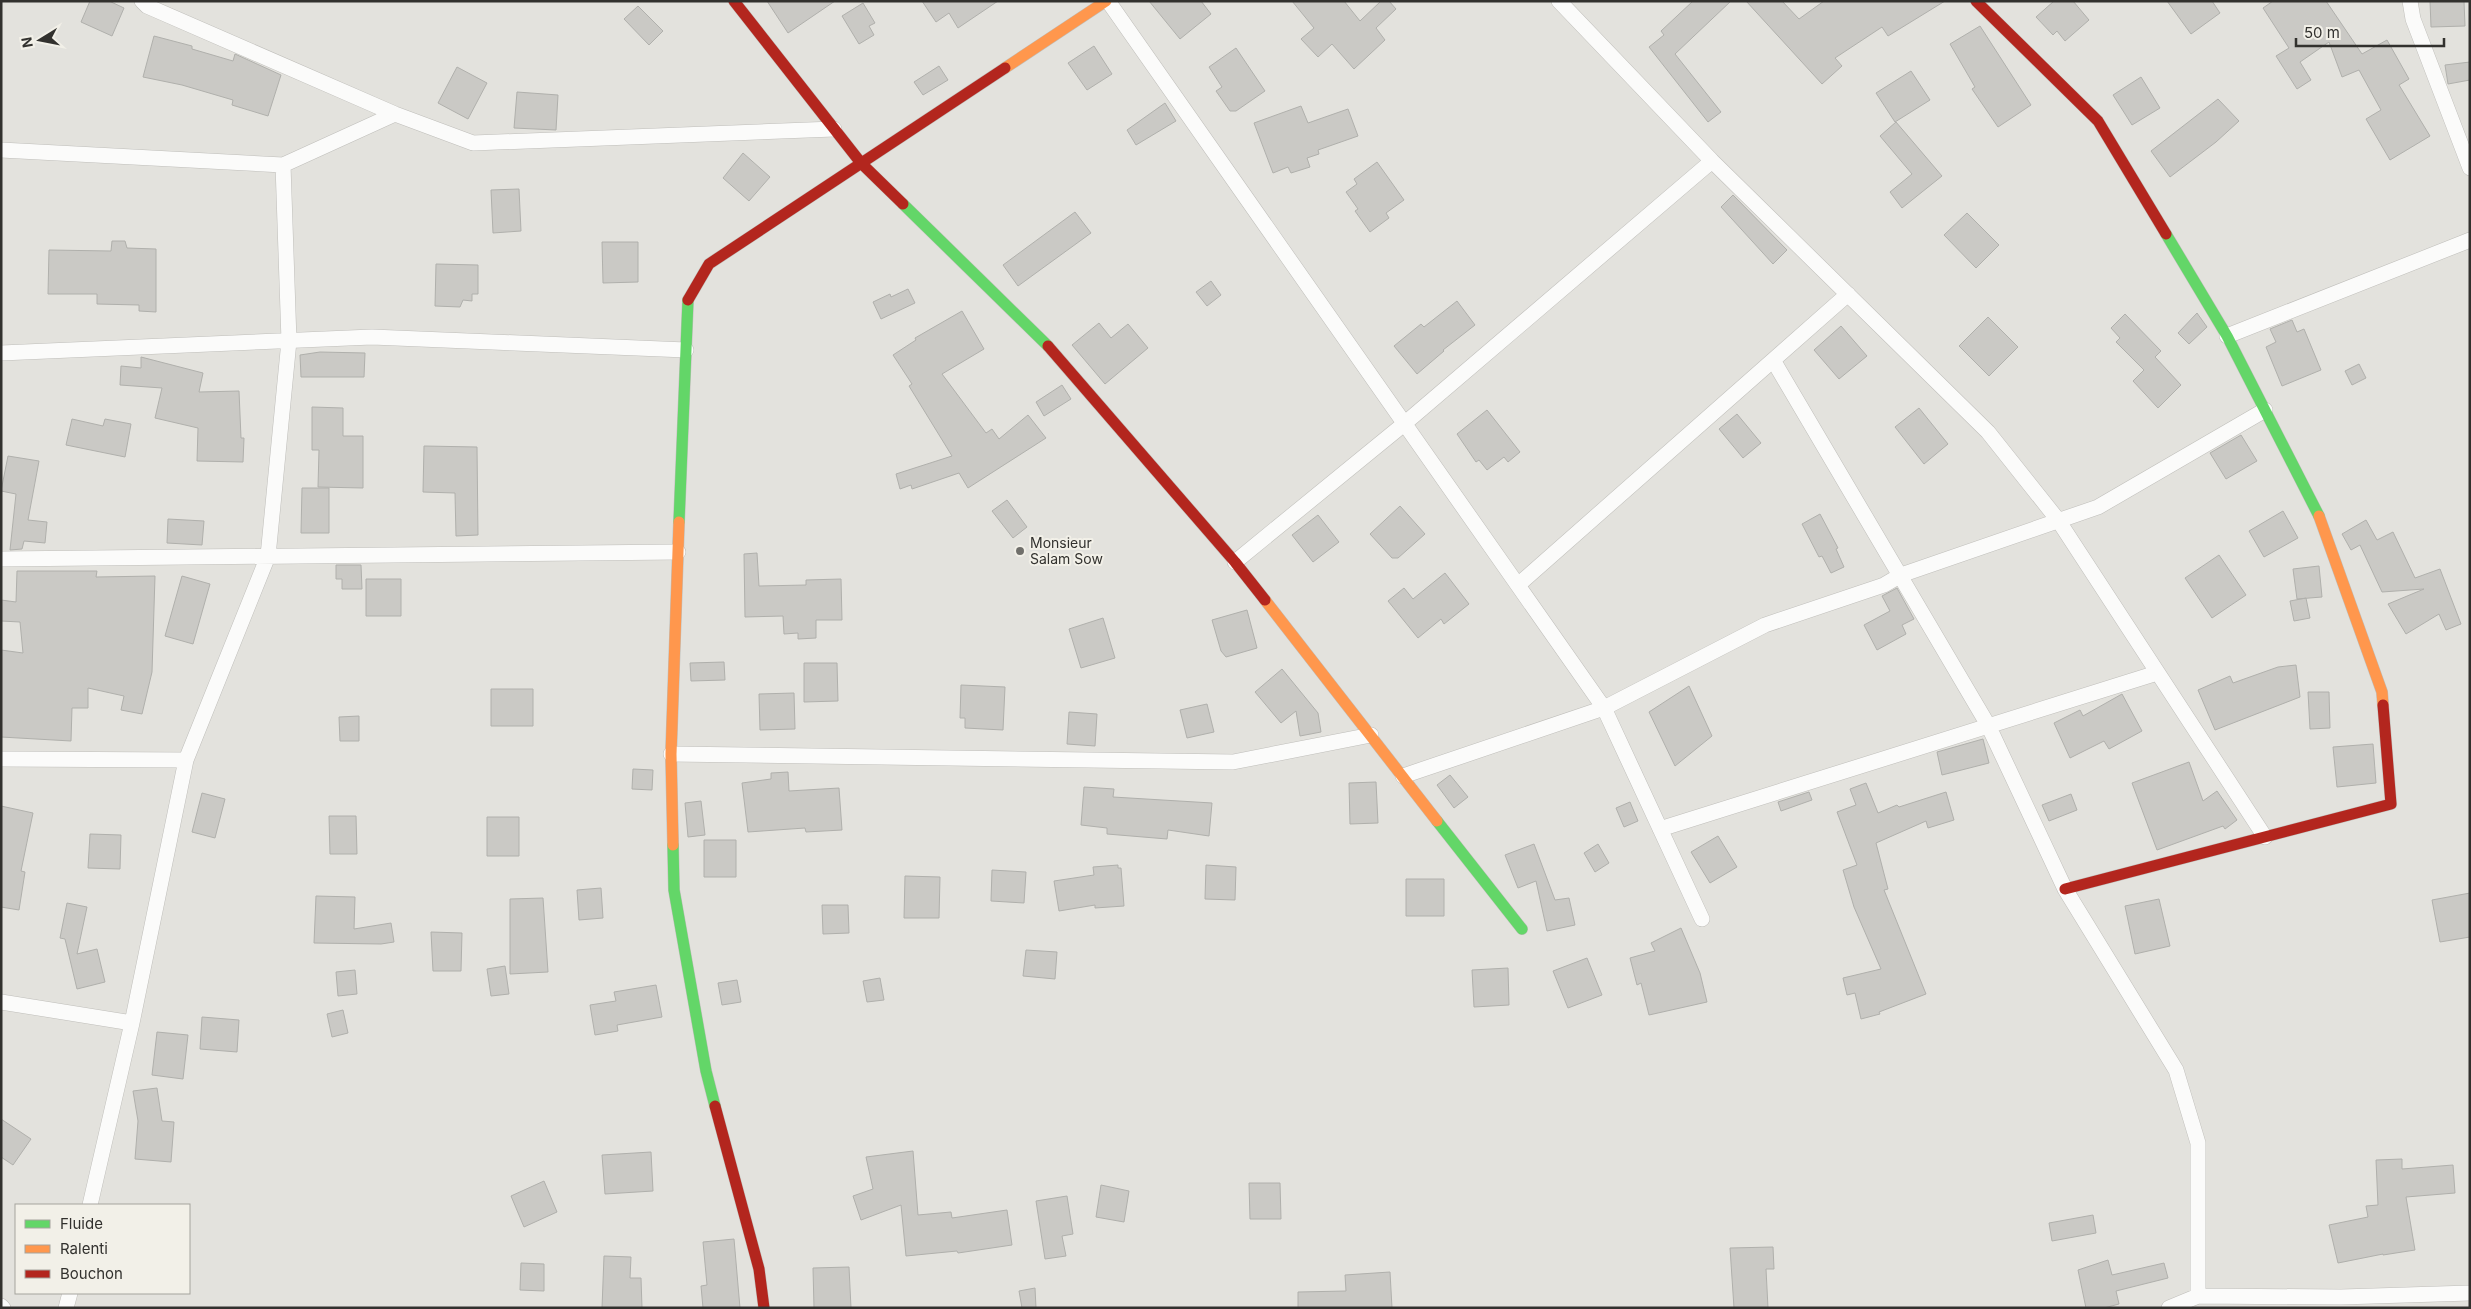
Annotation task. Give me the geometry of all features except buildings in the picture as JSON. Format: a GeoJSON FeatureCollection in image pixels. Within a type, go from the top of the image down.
{"type":"FeatureCollection","features":[{"type":"Feature","properties":{"kind":"street"},"geometry":{"type":"LineString","coordinates":[[142,1],[147,6],[395,114],[473,143],[834,129]]}},
{"type":"Feature","properties":{"kind":"street"},"geometry":{"type":"LineString","coordinates":[[734,1],[861,163],[1050,348],[1235,562],[1522,929]]}},
{"type":"Feature","properties":{"kind":"street"},"geometry":{"type":"LineString","coordinates":[[764,1308],[759,1269],[706,1070],[674,890],[671,754],[687,301],[709,264],[1107,1],[1604,708],[1702,918]]}},
{"type":"Feature","properties":{"kind":"street"},"geometry":{"type":"LineString","coordinates":[[1559,1],[1712,161],[1988,432],[2058,520],[2265,837]]}},
{"type":"Feature","properties":{"kind":"street"},"geometry":{"type":"LineString","coordinates":[[1976,1],[2098,121],[2226,336],[2323,524],[2382,692],[2391,804],[2065,889]]}},
{"type":"Feature","properties":{"kind":"street"},"geometry":{"type":"LineString","coordinates":[[2410,1],[2413,19],[2470,168]]}},
{"type":"Feature","properties":{"kind":"street"},"geometry":{"type":"LineString","coordinates":[[1,150],[283,164],[395,114]]}},
{"type":"Feature","properties":{"kind":"street"},"geometry":{"type":"LineString","coordinates":[[1235,562],[1404,424],[1712,161]]}},
{"type":"Feature","properties":{"kind":"street"},"geometry":{"type":"LineString","coordinates":[[90,1204],[132,1023],[186,760],[268,556],[289,341],[283,164]]}},
{"type":"Feature","properties":{"kind":"street"},"geometry":{"type":"LineString","coordinates":[[2226,336],[2470,240]]}},
{"type":"Feature","properties":{"kind":"street"},"geometry":{"type":"LineString","coordinates":[[1518,586],[1848,294]]}},
{"type":"Feature","properties":{"kind":"street"},"geometry":{"type":"LineString","coordinates":[[1,353],[372,337],[686,350]]}},
{"type":"Feature","properties":{"kind":"street"},"geometry":{"type":"LineString","coordinates":[[1773,360],[1988,726],[2065,889],[2176,1070],[2198,1144],[2198,1296]]}},
{"type":"Feature","properties":{"kind":"street"},"geometry":{"type":"LineString","coordinates":[[1403,776],[1604,708],[1765,625],[1884,585],[1901,575],[2098,507],[2265,410]]}},
{"type":"Feature","properties":{"kind":"street"},"geometry":{"type":"LineString","coordinates":[[1,559],[678,552]]}},
{"type":"Feature","properties":{"kind":"street"},"geometry":{"type":"LineString","coordinates":[[1660,829],[2157,672]]}},
{"type":"Feature","properties":{"kind":"street"},"geometry":{"type":"LineString","coordinates":[[671,754],[1233,762],[1371,735]]}},
{"type":"Feature","properties":{"kind":"street"},"geometry":{"type":"LineString","coordinates":[[1,759],[186,760]]}},
{"type":"Feature","properties":{"kind":"street"},"geometry":{"type":"LineString","coordinates":[[1,1002],[132,1023]]}},
{"type":"Feature","properties":{"kind":"street"},"geometry":{"type":"LineString","coordinates":[[2169,1308],[2198,1296],[2340,1302],[2470,1293]]}},
{"type":"Feature","properties":{"kind":"street"},"geometry":{"type":"LineString","coordinates":[[66,1308],[70,1294]]}},
{"type":"Feature","properties":{"kind":"traffic: fast"},"geometry":{"type":"LineString","coordinates":[[903,204],[1048,346]]}},
{"type":"Feature","properties":{"kind":"traffic: fast"},"geometry":{"type":"LineString","coordinates":[[2166,234],[2227,336],[2319,516]]}},
{"type":"Feature","properties":{"kind":"traffic: fast"},"geometry":{"type":"LineString","coordinates":[[679,522],[688,300]]}},
{"type":"Feature","properties":{"kind":"traffic: fast"},"geometry":{"type":"LineString","coordinates":[[1437,821],[1522,929]]}},
{"type":"Feature","properties":{"kind":"traffic: fast"},"geometry":{"type":"LineString","coordinates":[[673,845],[674,890],[706,1071],[715,1106]]}},
{"type":"Feature","properties":{"kind":"traffic: slow"},"geometry":{"type":"LineString","coordinates":[[1005,68],[1106,1]]}},
{"type":"Feature","properties":{"kind":"traffic: slow"},"geometry":{"type":"LineString","coordinates":[[2319,516],[2382,692],[2383,705]]}},
{"type":"Feature","properties":{"kind":"traffic: slow"},"geometry":{"type":"LineString","coordinates":[[673,845],[671,754],[679,522]]}},
{"type":"Feature","properties":{"kind":"traffic: slow"},"geometry":{"type":"LineString","coordinates":[[1265,600],[1437,821]]}},
{"type":"Feature","properties":{"kind":"traffic: jam"},"geometry":{"type":"LineString","coordinates":[[734,1],[861,163],[903,204]]}},
{"type":"Feature","properties":{"kind":"traffic: jam"},"geometry":{"type":"LineString","coordinates":[[1976,1],[2098,121],[2166,234]]}},
{"type":"Feature","properties":{"kind":"traffic: jam"},"geometry":{"type":"LineString","coordinates":[[688,300],[709,264],[1005,68]]}},
{"type":"Feature","properties":{"kind":"traffic: jam"},"geometry":{"type":"LineString","coordinates":[[1048,346],[1235,562],[1265,600]]}},
{"type":"Feature","properties":{"kind":"traffic: jam"},"geometry":{"type":"LineString","coordinates":[[2065,889],[2391,804],[2383,705]]}},
{"type":"Feature","properties":{"kind":"traffic: jam"},"geometry":{"type":"LineString","coordinates":[[715,1106],[759,1269],[764,1308]]}},
{"type":"Feature","properties":{"kind":"place","name":"Monsieur Salam Sow"},"geometry":{"type":"Point","coordinates":[1020,551]}}]}
